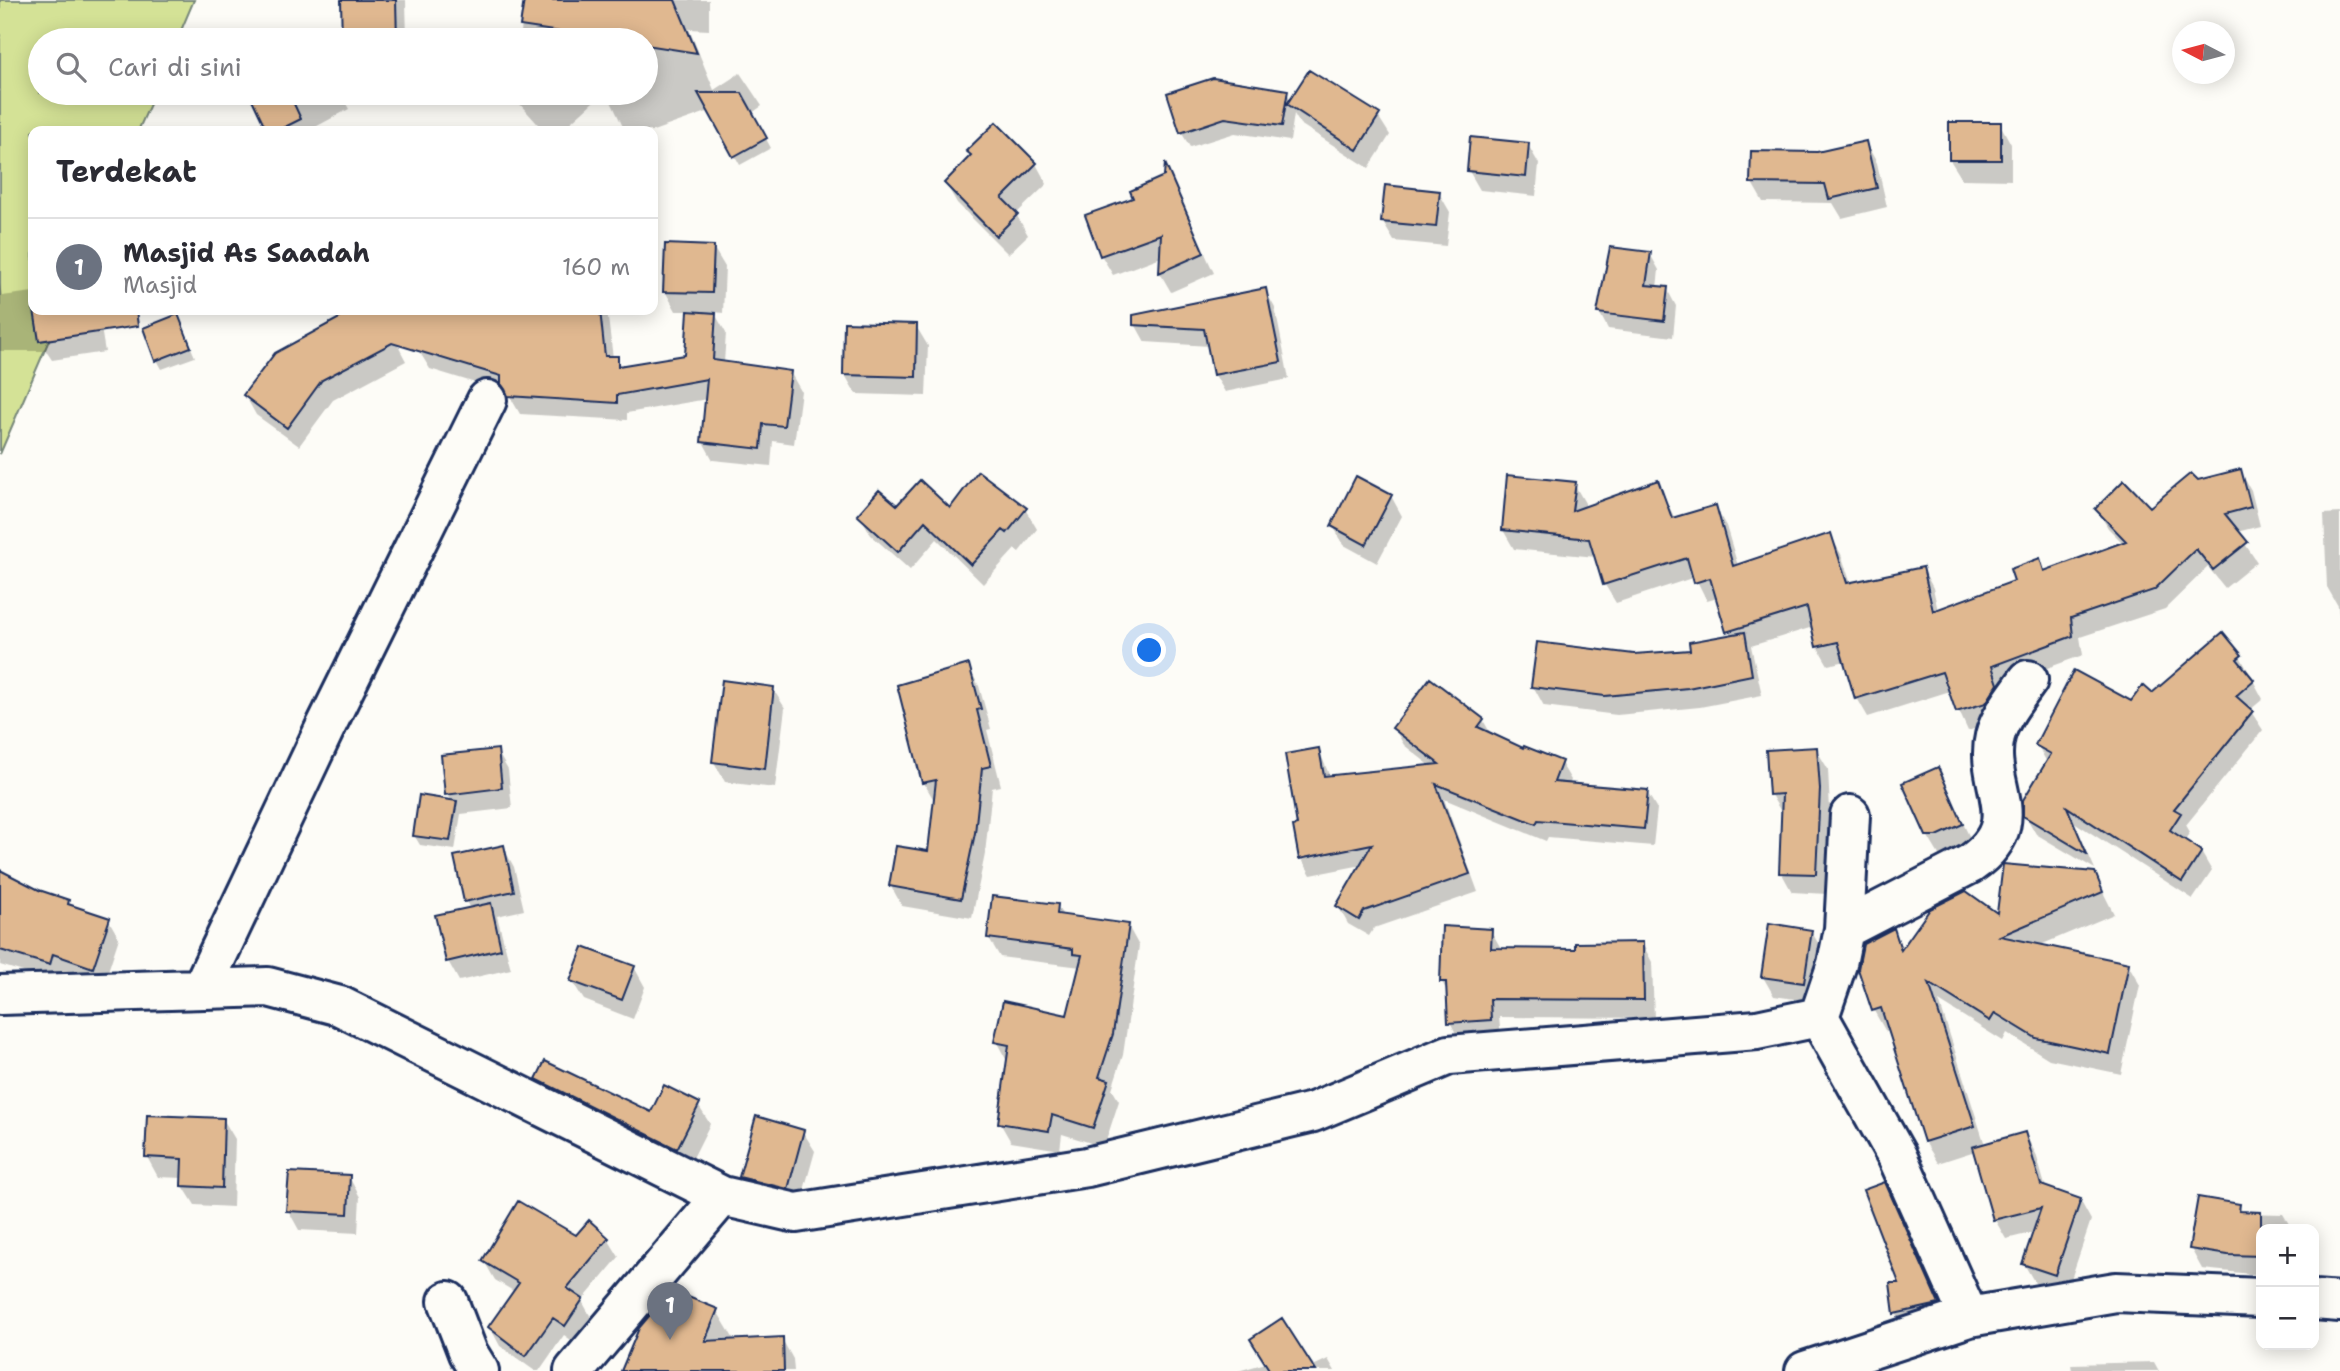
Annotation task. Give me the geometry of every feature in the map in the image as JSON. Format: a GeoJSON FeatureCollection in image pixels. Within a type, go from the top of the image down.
{"type":"FeatureCollection","features":[{"type":"Feature","properties":{"kind":"street"},"geometry":{"type":"LineString","coordinates":[[202,988],[324,730],[487,400]]}},
{"type":"Feature","properties":{"kind":"street"},"geometry":{"type":"LineString","coordinates":[[1844,929],[1970,864],[1989,851],[1999,830],[2001,803],[1994,756],[1995,735],[2028,680]]}},
{"type":"Feature","properties":{"kind":"street"},"geometry":{"type":"LineString","coordinates":[[1850,815],[1844,929],[1837,964],[1819,1017],[1897,1156],[1969,1317]]}},
{"type":"Feature","properties":{"kind":"street"},"geometry":{"type":"LineString","coordinates":[[0,995],[268,986],[340,1006],[722,1196],[796,1213],[1012,1181],[1087,1167],[1314,1112],[1449,1055],[1757,1030],[1819,1017]]}},
{"type":"Feature","properties":{"kind":"street"},"geometry":{"type":"LineString","coordinates":[[574,1371],[722,1196]]}},
{"type":"Feature","properties":{"kind":"street"},"geometry":{"type":"LineString","coordinates":[[1805,1371],[1969,1317],[2116,1292],[2256,1298]]}},
{"type":"Feature","properties":{"kind":"street"},"geometry":{"type":"LineString","coordinates":[[2319,1300],[2340,1302]]}},
{"type":"Feature","properties":{"kind":"street"},"geometry":{"type":"LineString","coordinates":[[448,1301],[468,1353],[480,1371]]}},
{"type":"Feature","properties":{"kind":"green space"},"geometry":{"type":"Polygon","coordinates":[[[0,0],[194,0],[182,28],[28,28],[28,105],[150,105],[140,126],[28,126],[28,315],[60,315],[0,454],[0,0]]]}},
{"type":"Feature","properties":{"kind":"building"},"geometry":{"type":"Polygon","coordinates":[[[341,0],[396,0],[397,28],[342,28],[341,0]]]}},
{"type":"Feature","properties":{"kind":"building"},"geometry":{"type":"Polygon","coordinates":[[[524,0],[675,0],[697,53],[658,47],[658,28],[520,26],[524,0]]]}},
{"type":"Feature","properties":{"kind":"building"},"geometry":{"type":"Polygon","coordinates":[[[1309,70],[1380,114],[1357,150],[1287,104],[1309,70]]]}},
{"type":"Feature","properties":{"kind":"building"},"geometry":{"type":"Polygon","coordinates":[[[1213,78],[1288,90],[1282,126],[1225,118],[1180,133],[1167,93],[1213,78]]]}},
{"type":"Feature","properties":{"kind":"building"},"geometry":{"type":"Polygon","coordinates":[[[698,93],[742,93],[767,138],[733,157],[698,93]]]}},
{"type":"Feature","properties":{"kind":"building"},"geometry":{"type":"Polygon","coordinates":[[[255,105],[295,105],[301,119],[287,126],[265,126],[255,105]]]}},
{"type":"Feature","properties":{"kind":"building"},"geometry":{"type":"Polygon","coordinates":[[[996,122],[1037,163],[1002,198],[1018,214],[996,236],[944,183],[971,155],[966,151],[996,122]]]}},
{"type":"Feature","properties":{"kind":"building"},"geometry":{"type":"Polygon","coordinates":[[[1949,122],[2001,122],[2001,160],[1949,160],[1949,122]]]}},
{"type":"Feature","properties":{"kind":"building"},"geometry":{"type":"Polygon","coordinates":[[[1470,137],[1529,143],[1526,177],[1467,171],[1470,137]]]}},
{"type":"Feature","properties":{"kind":"building"},"geometry":{"type":"Polygon","coordinates":[[[1866,141],[1877,188],[1829,199],[1825,184],[1750,183],[1751,151],[1817,152],[1866,141]]]}},
{"type":"Feature","properties":{"kind":"building"},"geometry":{"type":"Polygon","coordinates":[[[1165,163],[1204,253],[1159,273],[1161,234],[1100,256],[1085,215],[1133,198],[1130,191],[1164,176],[1165,163]]]}},
{"type":"Feature","properties":{"kind":"building"},"geometry":{"type":"Polygon","coordinates":[[[1385,185],[1440,191],[1436,227],[1381,222],[1385,185]]]}},
{"type":"Feature","properties":{"kind":"building"},"geometry":{"type":"Polygon","coordinates":[[[665,244],[714,246],[712,293],[663,292],[665,244]]]}},
{"type":"Feature","properties":{"kind":"building"},"geometry":{"type":"Polygon","coordinates":[[[1610,247],[1651,252],[1646,285],[1668,287],[1664,321],[1597,313],[1610,247]]]}},
{"type":"Feature","properties":{"kind":"building"},"geometry":{"type":"Polygon","coordinates":[[[1266,288],[1281,362],[1213,375],[1204,329],[1133,325],[1133,315],[1266,288]]]}},
{"type":"Feature","properties":{"kind":"building"},"geometry":{"type":"Polygon","coordinates":[[[688,311],[716,313],[713,360],[791,371],[784,426],[763,424],[761,449],[701,442],[707,379],[617,395],[617,403],[508,396],[501,384],[501,376],[392,343],[322,380],[287,428],[243,395],[275,353],[345,315],[601,315],[605,356],[618,356],[618,366],[685,355],[688,311]]]}},
{"type":"Feature","properties":{"kind":"building"},"geometry":{"type":"Polygon","coordinates":[[[35,315],[137,315],[138,326],[39,341],[35,315]]]}},
{"type":"Feature","properties":{"kind":"building"},"geometry":{"type":"Polygon","coordinates":[[[178,315],[191,347],[155,361],[143,328],[178,315]]]}},
{"type":"Feature","properties":{"kind":"building"},"geometry":{"type":"Polygon","coordinates":[[[844,322],[917,324],[916,377],[843,375],[844,322]]]}},
{"type":"Feature","properties":{"kind":"building"},"geometry":{"type":"Polygon","coordinates":[[[2241,469],[2251,507],[2225,514],[2248,542],[2213,570],[2196,549],[2154,590],[2071,618],[2073,636],[1992,666],[1998,684],[1986,703],[1956,712],[1942,672],[1855,699],[1838,642],[1816,647],[1807,607],[1726,632],[1710,578],[1694,583],[1687,558],[1603,585],[1589,539],[1502,530],[1507,475],[1576,482],[1572,511],[1658,480],[1672,518],[1716,505],[1733,566],[1831,533],[1847,583],[1923,567],[1933,611],[2014,581],[2010,569],[2040,558],[2044,571],[2126,541],[2095,509],[2124,480],[2150,507],[2191,473],[2198,480],[2241,469]]]}},
{"type":"Feature","properties":{"kind":"building"},"geometry":{"type":"Polygon","coordinates":[[[978,471],[1027,508],[1007,533],[1003,530],[971,565],[925,521],[898,552],[857,515],[879,490],[897,505],[920,480],[950,508],[978,471]]]}},
{"type":"Feature","properties":{"kind":"building"},"geometry":{"type":"Polygon","coordinates":[[[1356,476],[1392,495],[1366,545],[1331,526],[1356,476]]]}},
{"type":"Feature","properties":{"kind":"building"},"geometry":{"type":"Polygon","coordinates":[[[1745,632],[1752,675],[1688,688],[1605,696],[1531,687],[1537,642],[1634,654],[1690,650],[1689,642],[1745,632]]]}},
{"type":"Feature","properties":{"kind":"building"},"geometry":{"type":"Polygon","coordinates":[[[2223,632],[2242,655],[2237,659],[2254,680],[2236,696],[2253,711],[2174,809],[2181,813],[2170,830],[2202,851],[2182,882],[2067,807],[2087,854],[2023,816],[2023,800],[2051,754],[2035,745],[2074,670],[2131,701],[2143,685],[2152,693],[2223,632]]]}},
{"type":"Feature","properties":{"kind":"building"},"geometry":{"type":"Polygon","coordinates":[[[969,664],[981,709],[977,710],[991,766],[982,768],[975,833],[961,899],[889,886],[896,846],[928,851],[936,780],[922,783],[897,685],[969,664]]]}},
{"type":"Feature","properties":{"kind":"building"},"geometry":{"type":"Polygon","coordinates":[[[1430,678],[1484,719],[1478,727],[1523,748],[1524,746],[1562,761],[1554,782],[1648,790],[1644,829],[1538,820],[1536,824],[1436,784],[1470,874],[1364,911],[1359,920],[1336,906],[1372,844],[1299,859],[1293,826],[1297,825],[1285,754],[1319,748],[1324,776],[1439,764],[1392,728],[1430,678]]]}},
{"type":"Feature","properties":{"kind":"building"},"geometry":{"type":"Polygon","coordinates":[[[722,680],[774,687],[765,769],[712,762],[722,680]]]}},
{"type":"Feature","properties":{"kind":"building"},"geometry":{"type":"Polygon","coordinates":[[[1817,747],[1820,789],[1816,874],[1779,873],[1782,794],[1769,795],[1766,750],[1817,747]]]}},
{"type":"Feature","properties":{"kind":"building"},"geometry":{"type":"Polygon","coordinates":[[[498,749],[502,788],[445,795],[441,755],[498,749]]]}},
{"type":"Feature","properties":{"kind":"building"},"geometry":{"type":"Polygon","coordinates":[[[1938,767],[1963,824],[1937,836],[1926,836],[1902,783],[1938,767]]]}},
{"type":"Feature","properties":{"kind":"building"},"geometry":{"type":"Polygon","coordinates":[[[419,795],[457,801],[450,841],[413,836],[419,795]]]}},
{"type":"Feature","properties":{"kind":"building"},"geometry":{"type":"Polygon","coordinates":[[[504,845],[514,891],[464,902],[454,856],[504,845]]]}},
{"type":"Feature","properties":{"kind":"building"},"geometry":{"type":"Polygon","coordinates":[[[2003,864],[2095,872],[2103,892],[2000,936],[2129,963],[2110,1054],[2036,1038],[1995,1013],[1990,1021],[1929,983],[1975,1126],[1924,1142],[1881,1008],[1872,1011],[1858,969],[1863,944],[1894,928],[1901,950],[1930,909],[1966,891],[1997,913],[2003,864]]]}},
{"type":"Feature","properties":{"kind":"building"},"geometry":{"type":"Polygon","coordinates":[[[0,870],[39,890],[69,900],[68,904],[110,918],[93,968],[53,954],[50,965],[0,950],[0,870]]]}},
{"type":"Feature","properties":{"kind":"building"},"geometry":{"type":"Polygon","coordinates":[[[992,896],[1058,904],[1057,914],[1129,924],[1113,1034],[1099,1077],[1109,1080],[1093,1128],[1052,1115],[1049,1131],[998,1123],[1009,1045],[994,1042],[1003,1001],[1067,1015],[1082,955],[1073,954],[1073,949],[987,938],[992,896]]]}},
{"type":"Feature","properties":{"kind":"building"},"geometry":{"type":"Polygon","coordinates":[[[491,903],[501,949],[446,962],[435,915],[491,903]]]}},
{"type":"Feature","properties":{"kind":"building"},"geometry":{"type":"Polygon","coordinates":[[[1769,923],[1812,930],[1804,983],[1761,977],[1769,923]]]}},
{"type":"Feature","properties":{"kind":"building"},"geometry":{"type":"Polygon","coordinates":[[[1442,926],[1492,929],[1491,948],[1575,949],[1575,943],[1643,942],[1644,1000],[1490,999],[1491,1020],[1448,1023],[1446,982],[1440,982],[1442,926]]]}},
{"type":"Feature","properties":{"kind":"building"},"geometry":{"type":"Polygon","coordinates":[[[583,947],[635,966],[622,1000],[570,981],[583,947]]]}},
{"type":"Feature","properties":{"kind":"building"},"geometry":{"type":"Polygon","coordinates":[[[545,1061],[651,1112],[664,1085],[700,1103],[677,1149],[536,1079],[545,1061]]]}},
{"type":"Feature","properties":{"kind":"building"},"geometry":{"type":"Polygon","coordinates":[[[147,1115],[224,1118],[222,1188],[181,1186],[182,1159],[145,1157],[147,1115]]]}},
{"type":"Feature","properties":{"kind":"building"},"geometry":{"type":"Polygon","coordinates":[[[756,1116],[804,1130],[788,1189],[739,1177],[756,1116]]]}},
{"type":"Feature","properties":{"kind":"building"},"geometry":{"type":"Polygon","coordinates":[[[2025,1132],[2041,1185],[2081,1199],[2055,1275],[2022,1264],[2041,1208],[1993,1220],[1972,1147],[2025,1132]]]}},
{"type":"Feature","properties":{"kind":"building"},"geometry":{"type":"Polygon","coordinates":[[[289,1172],[350,1175],[348,1214],[286,1211],[289,1172]]]}},
{"type":"Feature","properties":{"kind":"building"},"geometry":{"type":"Polygon","coordinates":[[[1885,1182],[1939,1304],[1894,1314],[1890,1283],[1899,1283],[1863,1190],[1885,1182]]]}},
{"type":"Feature","properties":{"kind":"building"},"geometry":{"type":"Polygon","coordinates":[[[2198,1197],[2240,1204],[2239,1211],[2261,1212],[2261,1224],[2256,1224],[2256,1256],[2189,1249],[2198,1197]]]}},
{"type":"Feature","properties":{"kind":"building"},"geometry":{"type":"Polygon","coordinates":[[[518,1201],[576,1235],[589,1220],[609,1238],[567,1288],[583,1299],[565,1326],[553,1318],[526,1356],[488,1327],[519,1283],[482,1261],[518,1201]]]}},
{"type":"Feature","properties":{"kind":"building"},"geometry":{"type":"Polygon","coordinates":[[[671,1290],[718,1309],[705,1341],[783,1337],[784,1371],[621,1371],[639,1328],[671,1290]]]}},
{"type":"Feature","properties":{"kind":"building"},"geometry":{"type":"Polygon","coordinates":[[[1282,1318],[1316,1371],[1270,1371],[1250,1339],[1282,1318]]]}},
{"type":"Feature","properties":{"kind":"place","name":"Masjid As Saadah"},"geometry":{"type":"Point","coordinates":[670,1340]}}]}
